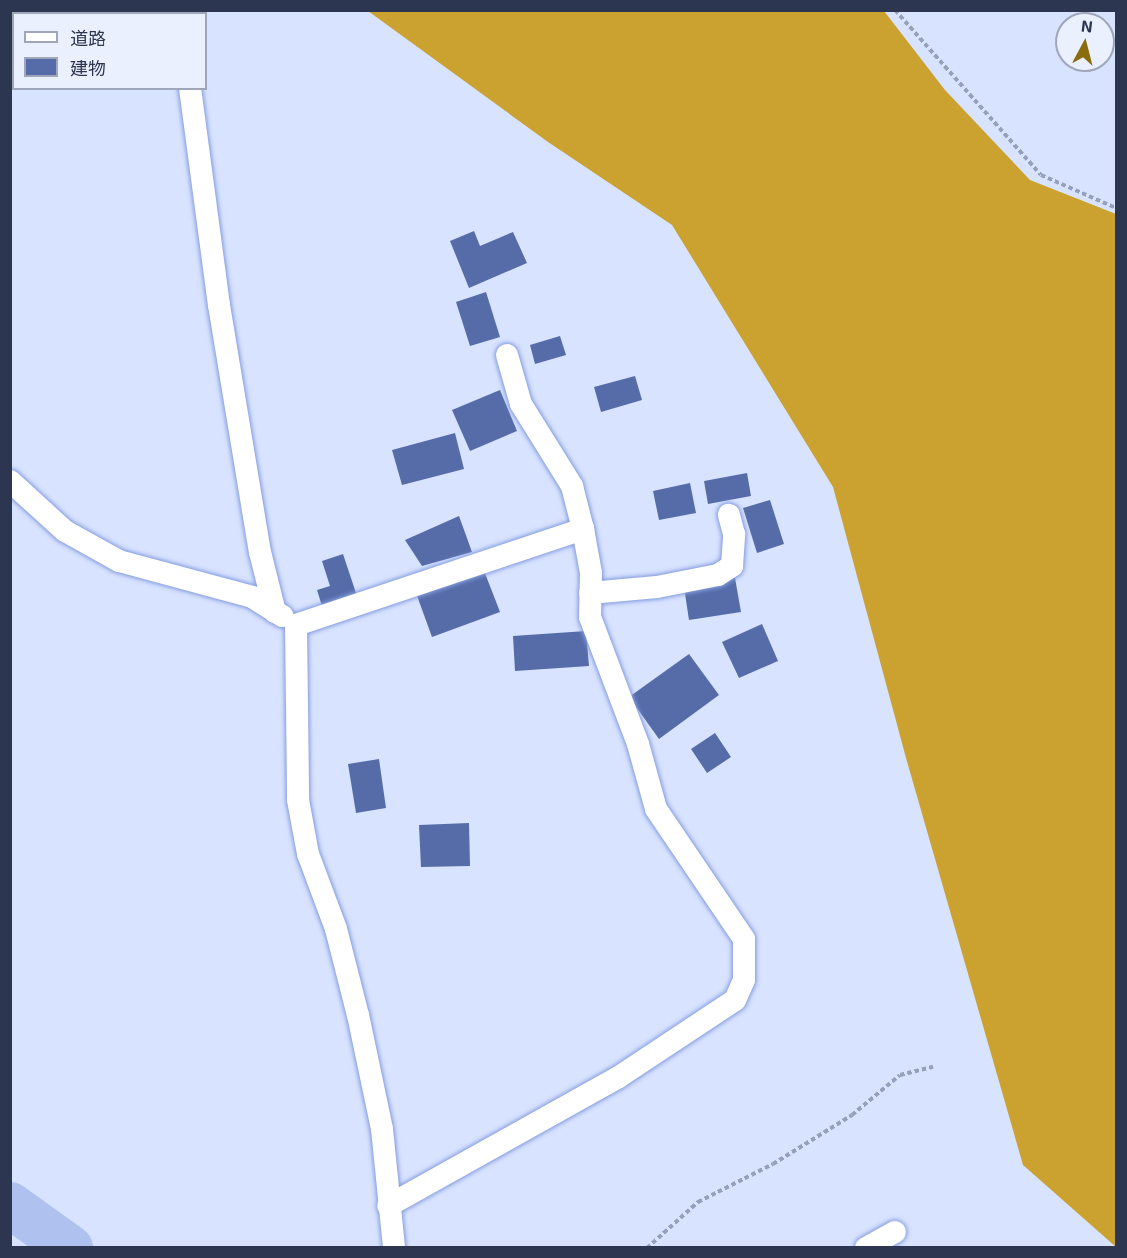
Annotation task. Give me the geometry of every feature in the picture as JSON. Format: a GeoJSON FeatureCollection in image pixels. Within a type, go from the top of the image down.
{"type":"FeatureCollection","features":[{"type":"Feature","properties":{"kind":"street"},"geometry":{"type":"LineString","coordinates":[[190,90],[219,305],[260,552],[275,612]]}},
{"type":"Feature","properties":{"kind":"street"},"geometry":{"type":"LineString","coordinates":[[388,1206],[617,1078],[735,999],[744,980],[744,939],[656,809],[638,744],[590,617],[584,529],[572,486],[521,404],[507,355]]}},
{"type":"Feature","properties":{"kind":"street"},"geometry":{"type":"LineString","coordinates":[[10,481],[65,531],[119,561],[252,597],[296,625]]}},
{"type":"Feature","properties":{"kind":"street"},"geometry":{"type":"LineString","coordinates":[[590,593],[657,587],[718,575],[732,566],[734,534],[729,515]]}},
{"type":"Feature","properties":{"kind":"street"},"geometry":{"type":"LineString","coordinates":[[296,625],[584,529]]}},
{"type":"Feature","properties":{"kind":"street"},"geometry":{"type":"LineString","coordinates":[[296,625],[298,800],[308,854],[336,929],[358,1016],[382,1129],[394,1248]]}},
{"type":"Feature","properties":{"kind":"street"},"geometry":{"type":"LineString","coordinates":[[866,1248],[895,1232]]}},
{"type":"Feature","properties":{"kind":"path"},"geometry":{"type":"LineString","coordinates":[[896,10],[1041,175],[1116,208]]}},
{"type":"Feature","properties":{"kind":"path"},"geometry":{"type":"LineString","coordinates":[[647,1248],[698,1202],[772,1164],[852,1115],[900,1075],[933,1067]]}},
{"type":"Feature","properties":{"kind":"shaded area"},"geometry":{"type":"Polygon","coordinates":[[[368,11],[884,11],[945,90],[1030,180],[1116,214],[1116,1247],[1023,1165],[906,758],[833,487],[672,225],[548,142],[368,11]]]}},
{"type":"Feature","properties":{"kind":"building"},"geometry":{"type":"Polygon","coordinates":[[[474,231],[480,246],[513,232],[527,263],[469,288],[450,241],[474,231]]]}},
{"type":"Feature","properties":{"kind":"building"},"geometry":{"type":"Polygon","coordinates":[[[486,292],[500,337],[470,346],[456,302],[486,292]]]}},
{"type":"Feature","properties":{"kind":"building"},"geometry":{"type":"Polygon","coordinates":[[[560,336],[566,355],[535,364],[530,345],[560,336]]]}},
{"type":"Feature","properties":{"kind":"building"},"geometry":{"type":"Polygon","coordinates":[[[635,376],[642,400],[601,412],[594,387],[635,376]]]}},
{"type":"Feature","properties":{"kind":"building"},"geometry":{"type":"Polygon","coordinates":[[[500,390],[517,431],[470,451],[452,410],[500,390]]]}},
{"type":"Feature","properties":{"kind":"building"},"geometry":{"type":"Polygon","coordinates":[[[455,433],[464,469],[402,485],[392,450],[455,433]]]}},
{"type":"Feature","properties":{"kind":"building"},"geometry":{"type":"Polygon","coordinates":[[[747,473],[751,496],[708,504],[704,481],[747,473]]]}},
{"type":"Feature","properties":{"kind":"building"},"geometry":{"type":"Polygon","coordinates":[[[690,483],[696,513],[659,520],[653,491],[690,483]]]}},
{"type":"Feature","properties":{"kind":"building"},"geometry":{"type":"Polygon","coordinates":[[[770,500],[784,544],[757,553],[743,508],[770,500]]]}},
{"type":"Feature","properties":{"kind":"building"},"geometry":{"type":"Polygon","coordinates":[[[459,516],[472,552],[422,566],[405,540],[459,516]]]}},
{"type":"Feature","properties":{"kind":"building"},"geometry":{"type":"Polygon","coordinates":[[[343,554],[357,596],[322,606],[317,590],[330,586],[322,561],[343,554]]]}},
{"type":"Feature","properties":{"kind":"building"},"geometry":{"type":"Polygon","coordinates":[[[483,568],[500,612],[432,637],[416,593],[483,568]]]}},
{"type":"Feature","properties":{"kind":"building"},"geometry":{"type":"Polygon","coordinates":[[[735,578],[741,612],[689,620],[684,587],[735,578]]]}},
{"type":"Feature","properties":{"kind":"building"},"geometry":{"type":"Polygon","coordinates":[[[762,624],[778,661],[739,678],[722,642],[762,624]]]}},
{"type":"Feature","properties":{"kind":"building"},"geometry":{"type":"Polygon","coordinates":[[[586,631],[589,666],[515,671],[513,636],[586,631]]]}},
{"type":"Feature","properties":{"kind":"building"},"geometry":{"type":"Polygon","coordinates":[[[689,654],[719,695],[659,739],[629,697],[689,654]]]}},
{"type":"Feature","properties":{"kind":"building"},"geometry":{"type":"Polygon","coordinates":[[[715,733],[731,757],[707,773],[691,749],[715,733]]]}},
{"type":"Feature","properties":{"kind":"building"},"geometry":{"type":"Polygon","coordinates":[[[379,759],[386,808],[356,813],[348,764],[379,759]]]}},
{"type":"Feature","properties":{"kind":"building"},"geometry":{"type":"Polygon","coordinates":[[[469,823],[470,866],[421,867],[419,825],[469,823]]]}},
{"type":"Feature","properties":{"kind":"waterway"},"geometry":{"type":"LineString","coordinates":[[10,1205],[70,1248]]}}]}
